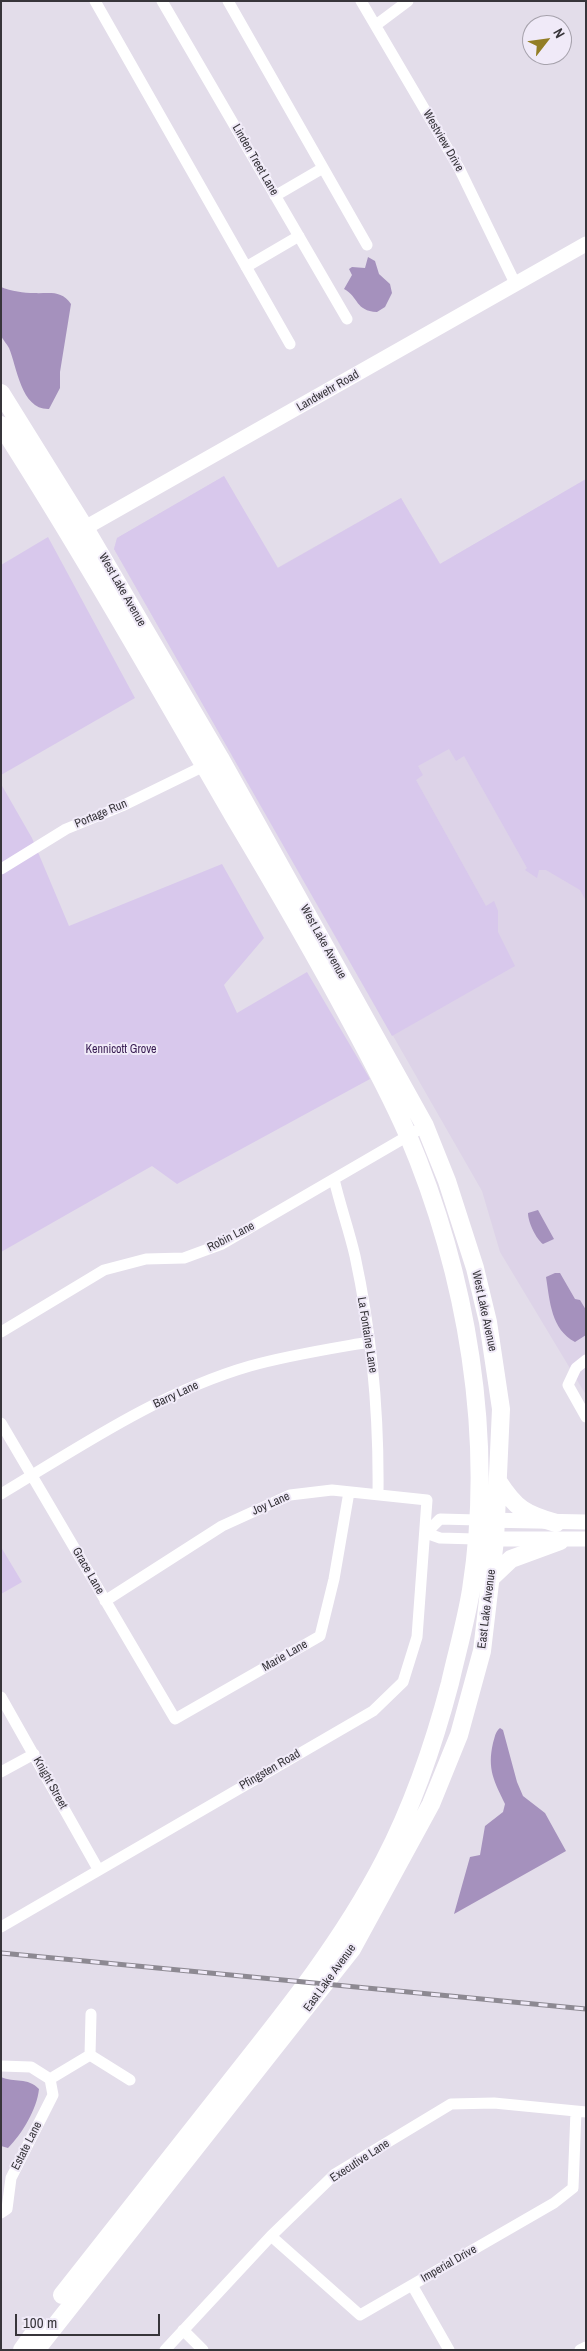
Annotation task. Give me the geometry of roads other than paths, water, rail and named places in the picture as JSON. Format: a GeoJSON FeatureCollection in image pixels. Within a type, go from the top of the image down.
{"type":"FeatureCollection","features":[{"type":"Feature","properties":{"kind":"main road","name":"Landwehr Road"},"geometry":{"type":"LineString","coordinates":[[77,532],[586,244]]}},
{"type":"Feature","properties":{"kind":"main road","name":"West Lake Avenue"},"geometry":{"type":"LineString","coordinates":[[1,393],[204,766],[309,944],[386,1086],[408,1136],[450,1252],[461,1301],[471,1369],[479,1455],[476,1539]]}},
{"type":"Feature","properties":{"kind":"main road","name":"West Lake Avenue"},"geometry":{"type":"LineString","coordinates":[[1,425],[77,532],[220,758],[425,1126],[466,1236],[488,1322],[501,1408],[495,1540]]}},
{"type":"Feature","properties":{"kind":"main road"},"geometry":{"type":"LineString","coordinates":[[498,1481],[518,1507],[529,1515],[556,1523]]}},
{"type":"Feature","properties":{"kind":"main road"},"geometry":{"type":"LineString","coordinates":[[478,1520],[556,1523],[586,1522]]}},
{"type":"Feature","properties":{"kind":"main road"},"geometry":{"type":"LineString","coordinates":[[476,1539],[560,1541],[586,1539]]}},
{"type":"Feature","properties":{"kind":"main road","name":"East Lake Avenue"},"geometry":{"type":"LineString","coordinates":[[22,2350],[326,1958],[357,1910],[404,1821],[430,1750],[446,1698],[470,1592],[476,1539]]}},
{"type":"Feature","properties":{"kind":"main road","name":"East Lake Avenue"},"geometry":{"type":"LineString","coordinates":[[36,2350],[352,1949],[432,1804],[459,1735],[482,1651],[495,1540]]}},
{"type":"Feature","properties":{"kind":"main road"},"geometry":{"type":"LineString","coordinates":[[491,1578],[511,1559],[560,1541]]}},
{"type":"Feature","properties":{"kind":"street"},"geometry":{"type":"LineString","coordinates":[[95,1],[290,344]]}},
{"type":"Feature","properties":{"kind":"street","name":"Linden Treet Lane"},"geometry":{"type":"LineString","coordinates":[[162,1],[347,319]]}},
{"type":"Feature","properties":{"kind":"street"},"geometry":{"type":"LineString","coordinates":[[228,1],[367,245]]}},
{"type":"Feature","properties":{"kind":"street","name":"Westview Drive"},"geometry":{"type":"LineString","coordinates":[[361,1],[459,168],[516,285]]}},
{"type":"Feature","properties":{"kind":"street"},"geometry":{"type":"LineString","coordinates":[[376,25],[408,1]]}},
{"type":"Feature","properties":{"kind":"street"},"geometry":{"type":"LineString","coordinates":[[275,196],[323,168]]}},
{"type":"Feature","properties":{"kind":"street"},"geometry":{"type":"LineString","coordinates":[[246,267],[299,236]]}},
{"type":"Feature","properties":{"kind":"street","name":"Portage Run"},"geometry":{"type":"LineString","coordinates":[[1,869],[66,829],[122,806],[204,766]]}},
{"type":"Feature","properties":{"kind":"street","name":"Robin Lane"},"geometry":{"type":"LineString","coordinates":[[1,1332],[104,1270],[146,1259],[184,1258],[222,1244],[425,1126]]}},
{"type":"Feature","properties":{"kind":"street","name":"La Fontaine Lane"},"geometry":{"type":"LineString","coordinates":[[334,1179],[355,1256],[369,1342],[378,1409],[378,1494]]}},
{"type":"Feature","properties":{"kind":"street","name":"Barry Lane"},"geometry":{"type":"LineString","coordinates":[[1,1494],[115,1425],[197,1385],[250,1366],[369,1342]]}},
{"type":"Feature","properties":{"kind":"street"},"geometry":{"type":"LineString","coordinates":[[586,1360],[576,1368],[568,1384],[586,1417]]}},
{"type":"Feature","properties":{"kind":"street","name":"Grace Lane"},"geometry":{"type":"LineString","coordinates":[[1,1423],[175,1720]]}},
{"type":"Feature","properties":{"kind":"street","name":"Joy Lane"},"geometry":{"type":"LineString","coordinates":[[105,1601],[222,1526],[290,1495],[332,1490],[427,1500],[426,1533]]}},
{"type":"Feature","properties":{"kind":"street","name":"Marie Lane"},"geometry":{"type":"LineString","coordinates":[[175,1720],[320,1636],[334,1579],[349,1492]]}},
{"type":"Feature","properties":{"kind":"street"},"geometry":{"type":"LineString","coordinates":[[476,1539],[440,1538],[426,1533],[440,1519],[478,1520]]}},
{"type":"Feature","properties":{"kind":"street","name":"Pfingsten Road"},"geometry":{"type":"LineString","coordinates":[[1,1926],[373,1711],[403,1682],[417,1637],[426,1533]]}},
{"type":"Feature","properties":{"kind":"street","name":"Knight Street"},"geometry":{"type":"LineString","coordinates":[[1,1697],[98,1869]]}},
{"type":"Feature","properties":{"kind":"street"},"geometry":{"type":"LineString","coordinates":[[1,1772],[34,1754]]}},
{"type":"Feature","properties":{"kind":"street"},"geometry":{"type":"LineString","coordinates":[[90,2055],[91,2014]]}},
{"type":"Feature","properties":{"kind":"street"},"geometry":{"type":"LineString","coordinates":[[1,2066],[31,2066],[50,2079],[90,2055]]}},
{"type":"Feature","properties":{"kind":"street"},"geometry":{"type":"LineString","coordinates":[[90,2055],[130,2080]]}},
{"type":"Feature","properties":{"kind":"street","name":"Estate Lane"},"geometry":{"type":"LineString","coordinates":[[1,2213],[7,2209],[11,2178],[53,2095],[50,2079]]}},
{"type":"Feature","properties":{"kind":"street","name":"Executive Lane"},"geometry":{"type":"LineString","coordinates":[[165,2350],[272,2236],[335,2174],[451,2104],[494,2103],[581,2112]]}},
{"type":"Feature","properties":{"kind":"street","name":"Imperial Drive"},"geometry":{"type":"LineString","coordinates":[[272,2236],[360,2315],[554,2203],[573,2188],[581,2112]]}},
{"type":"Feature","properties":{"kind":"street"},"geometry":{"type":"LineString","coordinates":[[412,2285],[449,2350]]}},
{"type":"Feature","properties":{"kind":"street"},"geometry":{"type":"LineString","coordinates":[[183,2330],[203,2350]]}},
{"type":"Feature","properties":{"kind":"street"},"geometry":{"type":"LineString","coordinates":[[580,2350],[586,2347]]}},
{"type":"Feature","properties":{"kind":"railway"},"geometry":{"type":"LineString","coordinates":[[1,1953],[586,2009]]}},
{"type":"Feature","properties":{"kind":"park label","name":"Kennicott Grove"},"geometry":{"type":"Point","coordinates":[121,1050]}}]}
